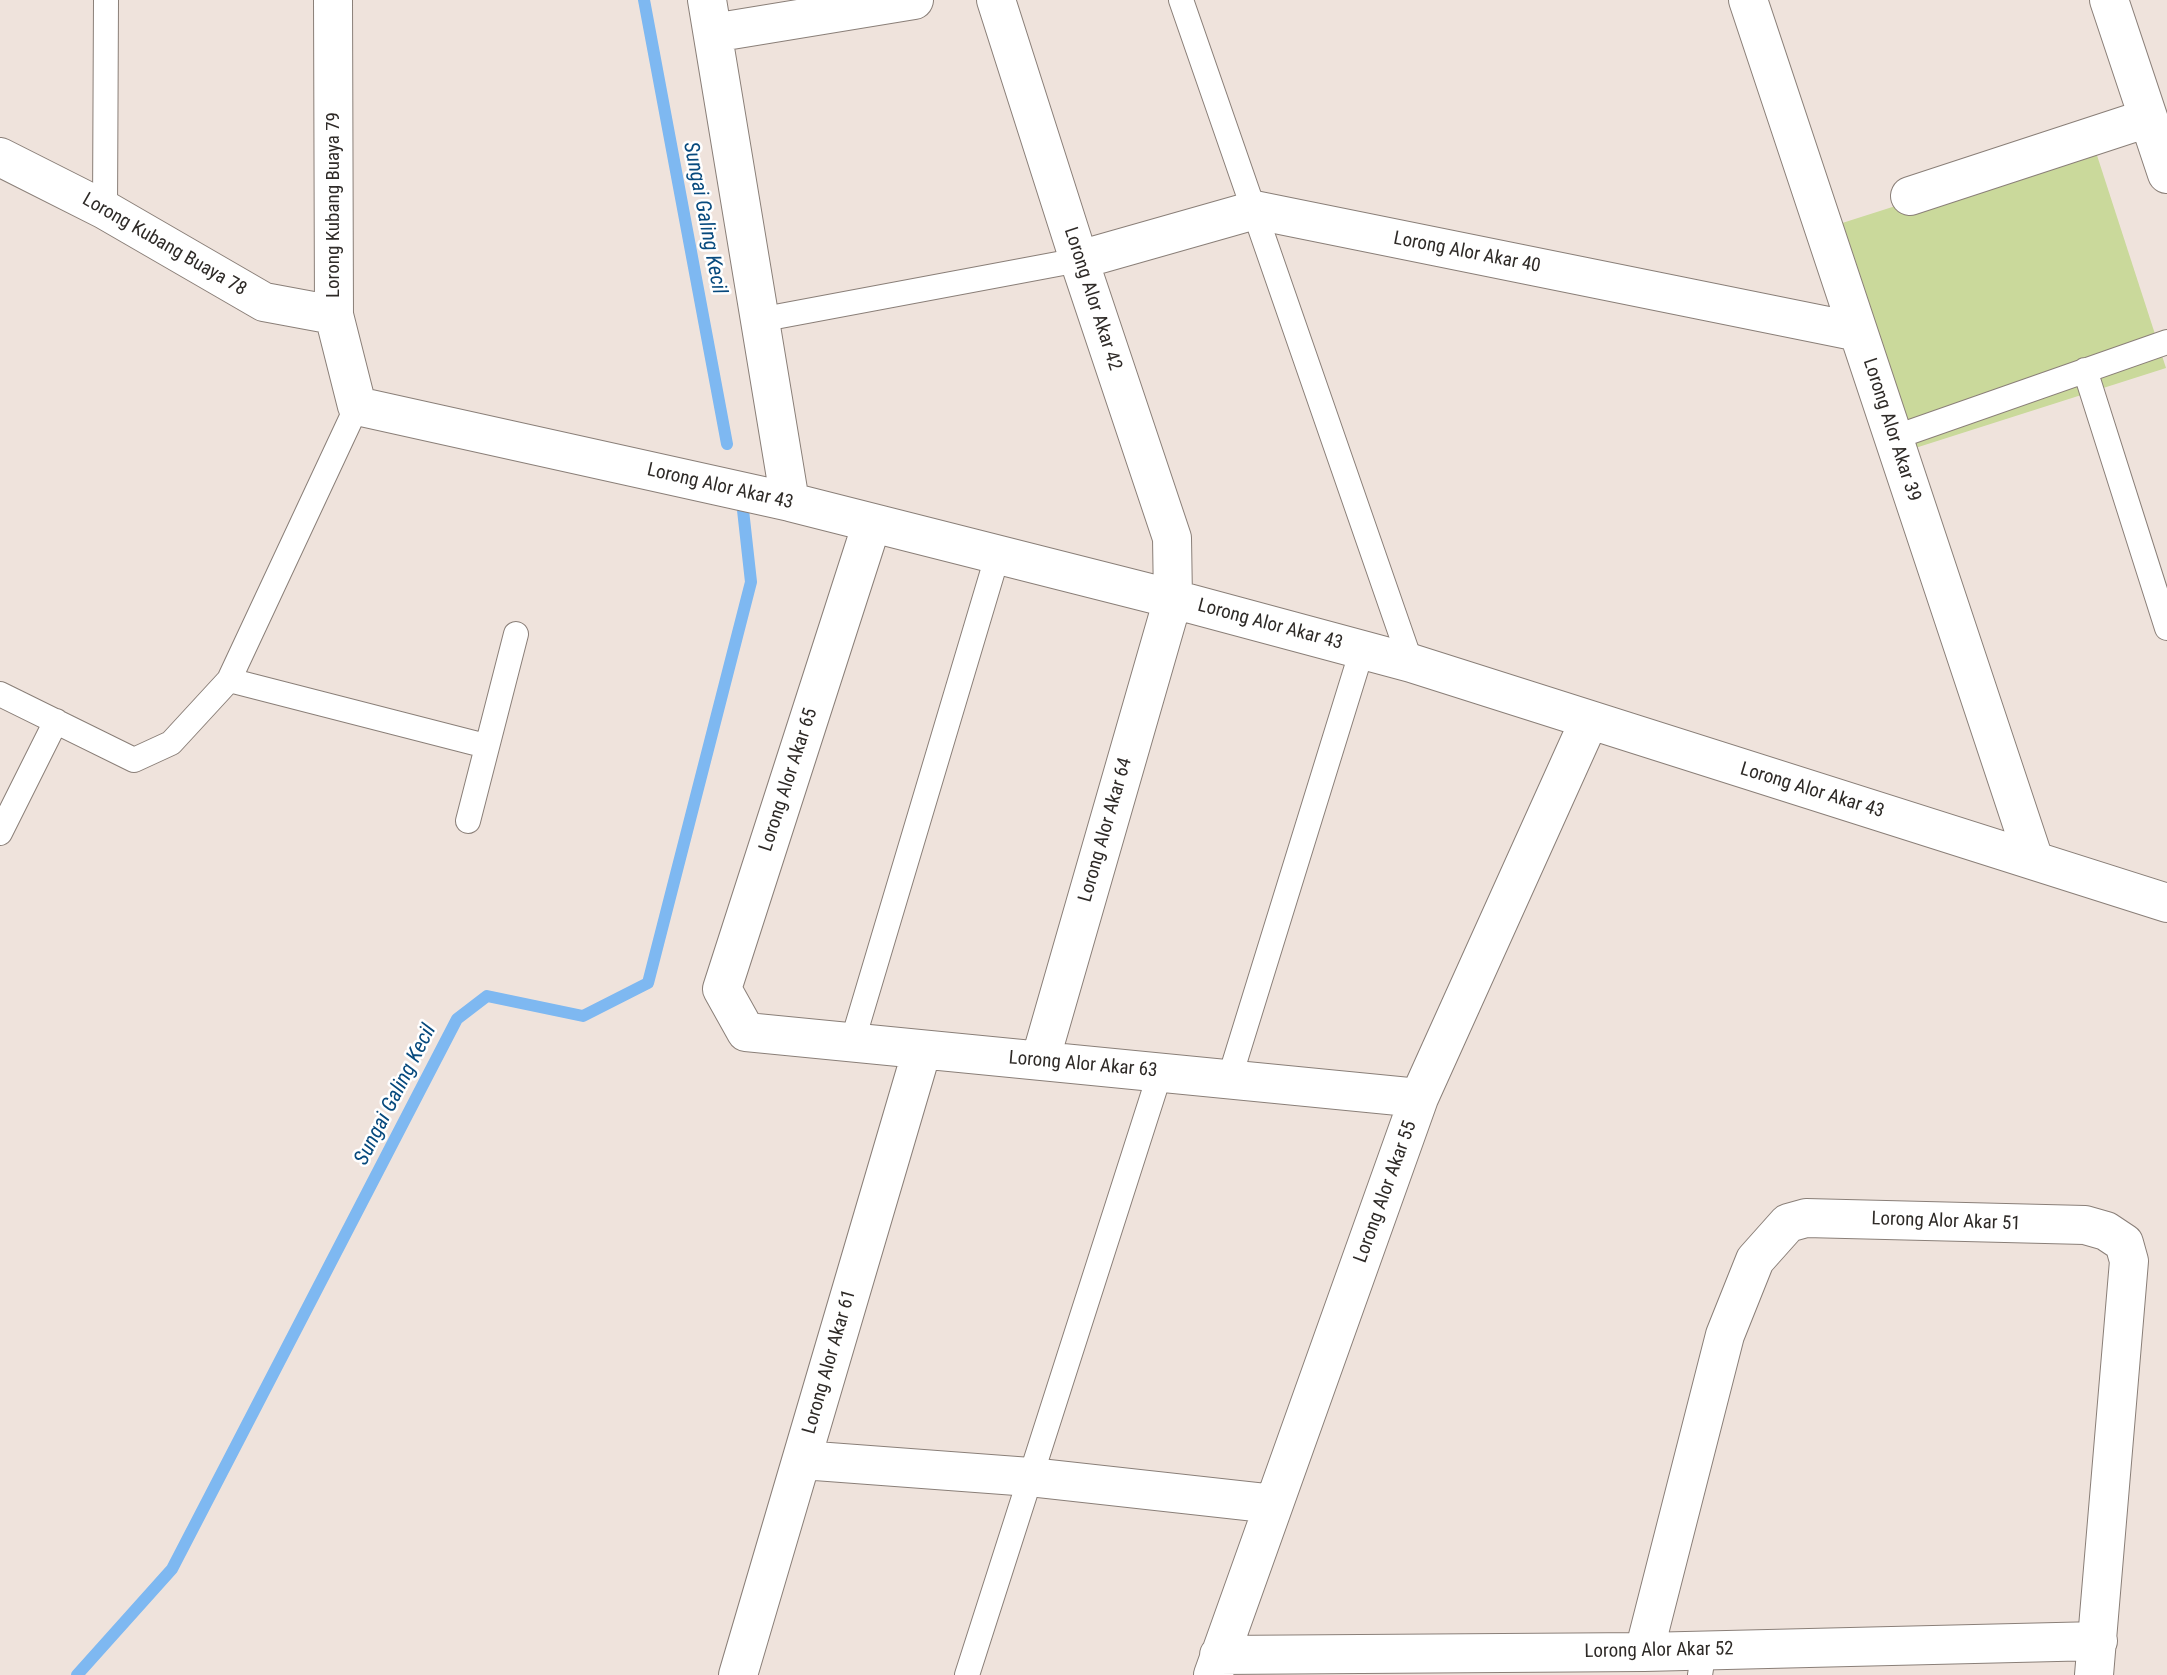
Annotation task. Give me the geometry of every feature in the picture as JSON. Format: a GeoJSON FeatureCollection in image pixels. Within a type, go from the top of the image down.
{"type":"FeatureCollection","features":[{"type":"Feature","properties":{"kind":"street","name":"Lorong Kubang Buaya 79"},"geometry":{"type":"LineString","coordinates":[[333,0],[334,315],[357,406]]}},
{"type":"Feature","properties":{"kind":"street"},"geometry":{"type":"LineString","coordinates":[[790,502],[710,17],[914,0]]}},
{"type":"Feature","properties":{"kind":"street","name":"Lorong Alor Akar 42"},"geometry":{"type":"LineString","coordinates":[[996,0],[1172,538],[1172,599]]}},
{"type":"Feature","properties":{"kind":"street","name":"Lorong Alor Akar 39"},"geometry":{"type":"LineString","coordinates":[[1748,0],[2034,860]]}},
{"type":"Feature","properties":{"kind":"street"},"geometry":{"type":"LineString","coordinates":[[2109,0],[2167,174]]}},
{"type":"Feature","properties":{"kind":"street"},"geometry":{"type":"LineString","coordinates":[[1910,196],[2148,118]]}},
{"type":"Feature","properties":{"kind":"street","name":"Lorong Kubang Buaya 78"},"geometry":{"type":"LineString","coordinates":[[0,157],[105,210],[264,302],[334,315]]}},
{"type":"Feature","properties":{"kind":"street","name":"Lorong Alor Akar 40"},"geometry":{"type":"LineString","coordinates":[[1079,260],[1255,210],[1858,332]]}},
{"type":"Feature","properties":{"kind":"street","name":"Lorong Alor Akar 43"},"geometry":{"type":"LineString","coordinates":[[357,406],[790,502],[1411,663],[2167,904]]}},
{"type":"Feature","properties":{"kind":"street","name":"Lorong Alor Akar 65"},"geometry":{"type":"LineString","coordinates":[[746,1032],[722,989],[872,523]]}},
{"type":"Feature","properties":{"kind":"street","name":"Lorong Alor Akar 64"},"geometry":{"type":"LineString","coordinates":[[1040,1061],[1172,599]]}},
{"type":"Feature","properties":{"kind":"street","name":"Lorong Alor Akar 55"},"geometry":{"type":"LineString","coordinates":[[1216,1665],[1419,1098],[1589,721]]}},
{"type":"Feature","properties":{"kind":"street","name":"Lorong Alor Akar 63"},"geometry":{"type":"LineString","coordinates":[[746,1032],[1419,1098]]}},
{"type":"Feature","properties":{"kind":"street","name":"Lorong Alor Akar 61"},"geometry":{"type":"LineString","coordinates":[[738,1675],[922,1050]]}},
{"type":"Feature","properties":{"kind":"street","name":"Lorong Alor Akar 51"},"geometry":{"type":"LineString","coordinates":[[1644,1651],[1725,1335],[1755,1260],[1788,1223],[1806,1218],[2085,1225],[2106,1231],[2124,1242],[2129,1261],[2096,1658]]}},
{"type":"Feature","properties":{"kind":"street"},"geometry":{"type":"LineString","coordinates":[[802,1460],[1030,1477],[1274,1504]]}},
{"type":"Feature","properties":{"kind":"street","name":"Lorong Alor Akar 52"},"geometry":{"type":"LineString","coordinates":[[1216,1665],[1644,1651],[1702,1663],[2096,1658]]}},
{"type":"Feature","properties":{"kind":"lane"},"geometry":{"type":"LineString","coordinates":[[105,210],[106,0]]}},
{"type":"Feature","properties":{"kind":"lane"},"geometry":{"type":"LineString","coordinates":[[1181,0],[1411,663]]}},
{"type":"Feature","properties":{"kind":"lane"},"geometry":{"type":"LineString","coordinates":[[759,320],[1079,260]]}},
{"type":"Feature","properties":{"kind":"lane"},"geometry":{"type":"LineString","coordinates":[[1893,438],[2167,342]]}},
{"type":"Feature","properties":{"kind":"lane"},"geometry":{"type":"LineString","coordinates":[[2085,370],[2167,628]]}},
{"type":"Feature","properties":{"kind":"lane"},"geometry":{"type":"LineString","coordinates":[[0,694],[134,760],[170,743],[229,680],[357,406]]}},
{"type":"Feature","properties":{"kind":"lane"},"geometry":{"type":"LineString","coordinates":[[852,1043],[997,556]]}},
{"type":"Feature","properties":{"kind":"lane"},"geometry":{"type":"LineString","coordinates":[[468,821],[516,634]]}},
{"type":"Feature","properties":{"kind":"lane"},"geometry":{"type":"LineString","coordinates":[[1229,1080],[1362,650]]}},
{"type":"Feature","properties":{"kind":"lane"},"geometry":{"type":"LineString","coordinates":[[229,680],[486,746]]}},
{"type":"Feature","properties":{"kind":"lane"},"geometry":{"type":"LineString","coordinates":[[0,834],[56,721]]}},
{"type":"Feature","properties":{"kind":"lane"},"geometry":{"type":"LineString","coordinates":[[967,1675],[1160,1073]]}},
{"type":"Feature","properties":{"kind":"green space"},"geometry":{"type":"Polygon","coordinates":[[[2093,143],[2166,368],[1909,450],[1836,225],[2093,143]]]}},
{"type":"Feature","properties":{"kind":"waterway","name":"Sungai Galing Kecil"},"geometry":{"type":"LineString","coordinates":[[644,0],[727,444]]}},
{"type":"Feature","properties":{"kind":"waterway","name":"Sungai Galing Kecil"},"geometry":{"type":"LineString","coordinates":[[77,1675],[172,1569],[457,1019],[487,996],[583,1016],[648,983],[751,582],[743,510]]}}]}
